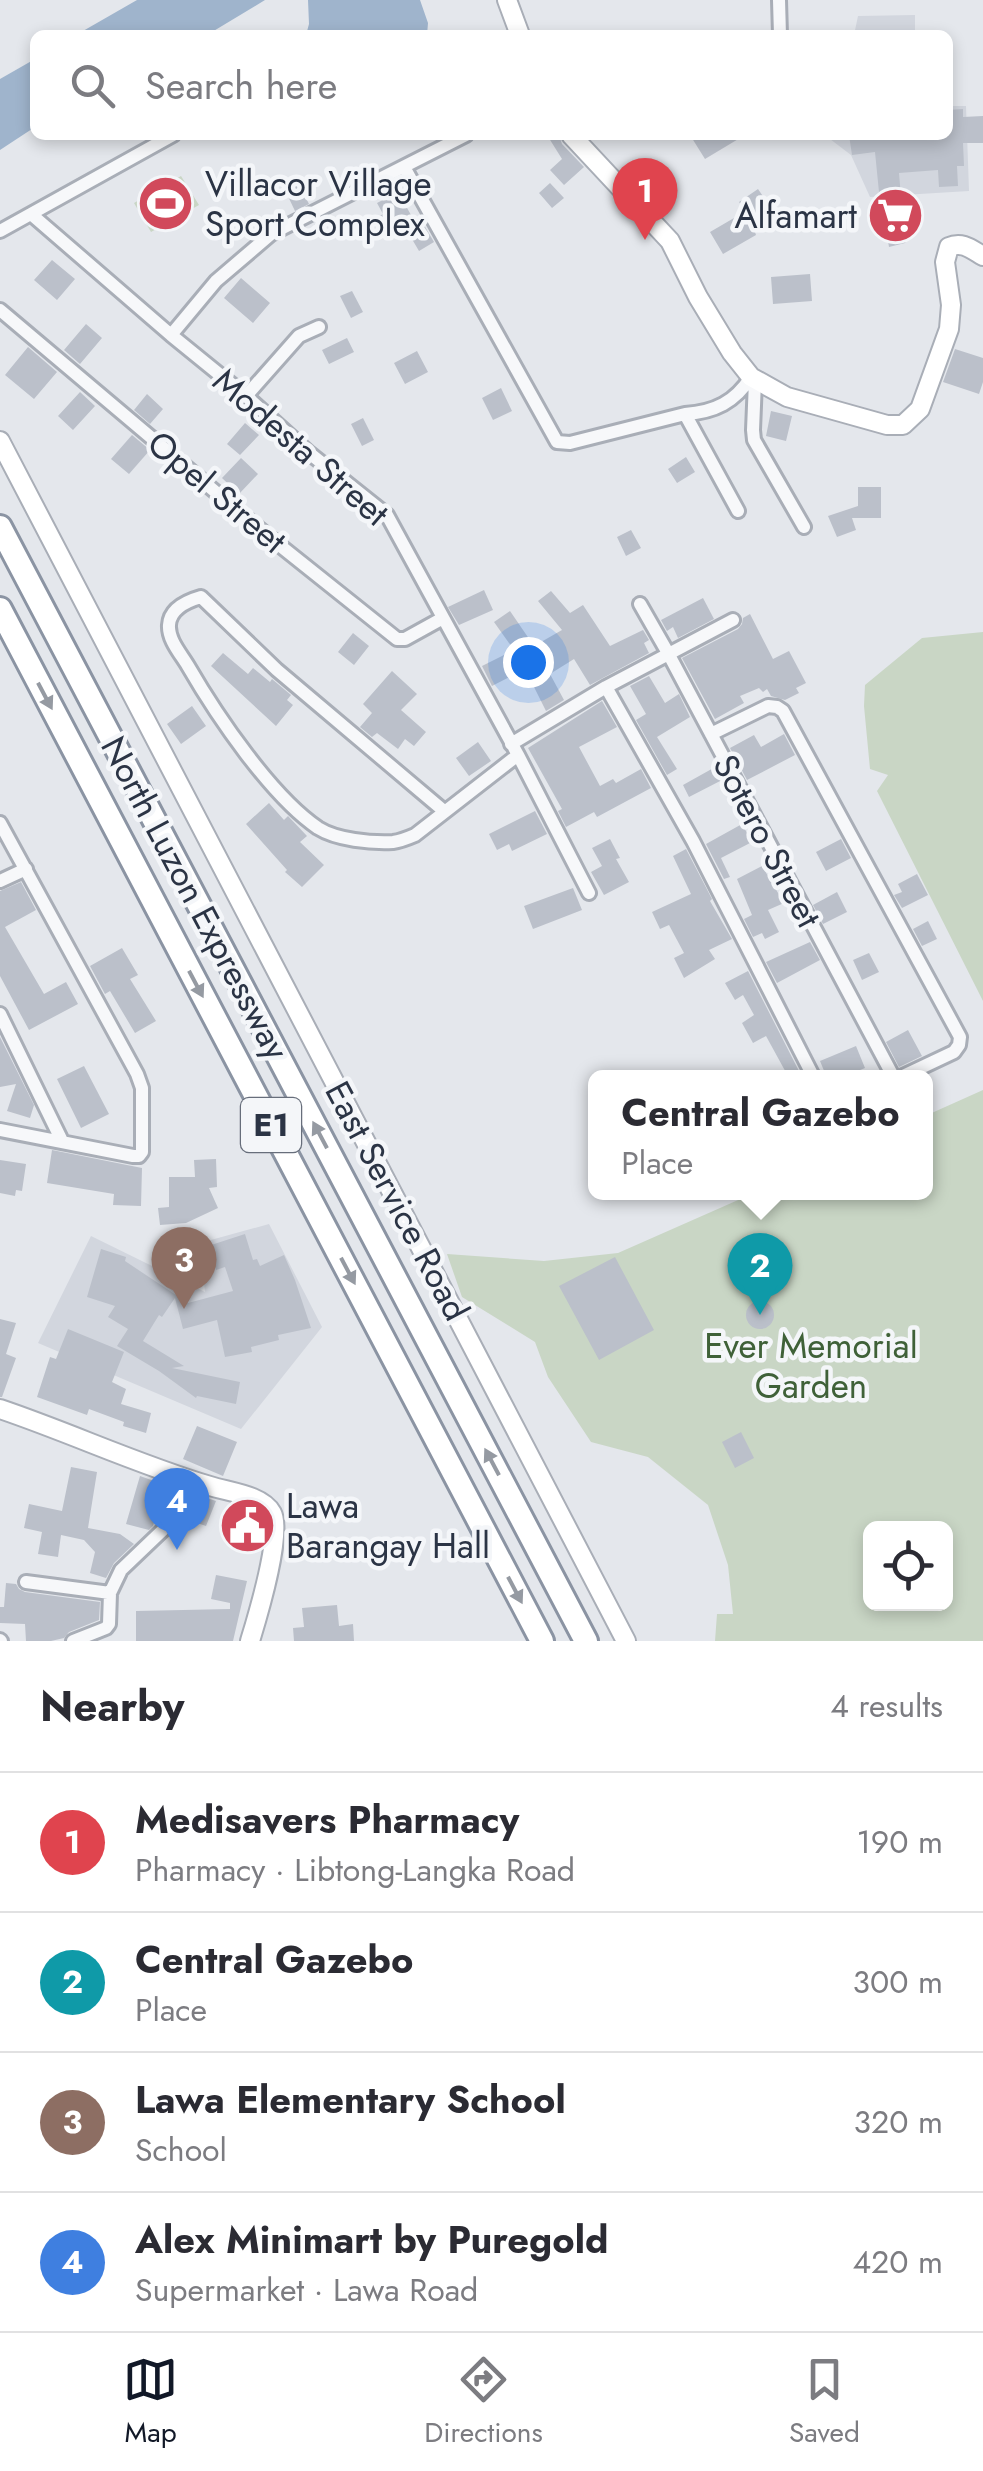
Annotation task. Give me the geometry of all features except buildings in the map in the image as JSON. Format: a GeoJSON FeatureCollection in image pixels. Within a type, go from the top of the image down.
{"type":"FeatureCollection","features":[{"type":"Feature","properties":{"kind":"highway","name":"North Luzon Expressway"},"geometry":{"type":"LineString","coordinates":[[0,527],[586,1641]]}},
{"type":"Feature","properties":{"kind":"highway","name":"North Luzon Expressway"},"geometry":{"type":"LineString","coordinates":[[0,610],[542,1641]]}},
{"type":"Feature","properties":{"kind":"street"},"geometry":{"type":"LineString","coordinates":[[507,0],[518,30]]}},
{"type":"Feature","properties":{"kind":"street"},"geometry":{"type":"LineString","coordinates":[[779,0],[780,30]]}},
{"type":"Feature","properties":{"kind":"street"},"geometry":{"type":"LineString","coordinates":[[0,231],[164,140]]}},
{"type":"Feature","properties":{"kind":"street"},"geometry":{"type":"LineString","coordinates":[[171,336],[216,281],[271,234],[456,140]]}},
{"type":"Feature","properties":{"kind":"street"},"geometry":{"type":"LineString","coordinates":[[576,140],[670,241],[706,311],[753,379],[787,397],[888,425],[903,425],[920,409],[949,328],[948,247],[963,244],[983,256]]}},
{"type":"Feature","properties":{"kind":"street"},"geometry":{"type":"LineString","coordinates":[[404,167],[557,442],[570,443],[704,413],[734,398],[753,379]]}},
{"type":"Feature","properties":{"kind":"street","name":"Modesta Street"},"geometry":{"type":"LineString","coordinates":[[31,214],[387,515],[589,893]]}},
{"type":"Feature","properties":{"kind":"street","name":"Opel Street"},"geometry":{"type":"LineString","coordinates":[[0,310],[263,532],[397,638],[405,639],[444,618]]}},
{"type":"Feature","properties":{"kind":"street"},"geometry":{"type":"LineString","coordinates":[[246,396],[299,336],[319,327]]}},
{"type":"Feature","properties":{"kind":"street"},"geometry":{"type":"LineString","coordinates":[[753,379],[754,440],[804,527]]}},
{"type":"Feature","properties":{"kind":"street"},"geometry":{"type":"LineString","coordinates":[[686,414],[738,512]]}},
{"type":"Feature","properties":{"kind":"street","name":"East Service Road"},"geometry":{"type":"LineString","coordinates":[[0,441],[626,1641]]}},
{"type":"Feature","properties":{"kind":"street"},"geometry":{"type":"LineString","coordinates":[[444,811],[277,670],[201,598],[187,600],[176,610],[169,621],[170,636],[214,711],[270,781],[321,830],[350,839],[396,842],[415,835],[444,811],[514,750],[606,687],[732,620]]}},
{"type":"Feature","properties":{"kind":"street","name":"Sotero Street"},"geometry":{"type":"LineString","coordinates":[[640,604],[892,1070]]}},
{"type":"Feature","properties":{"kind":"street"},"geometry":{"type":"LineString","coordinates":[[606,687],[693,841],[810,1070]]}},
{"type":"Feature","properties":{"kind":"street"},"geometry":{"type":"LineString","coordinates":[[711,734],[768,706],[784,712],[960,1037],[954,1052],[914,1070]]}},
{"type":"Feature","properties":{"kind":"street"},"geometry":{"type":"LineString","coordinates":[[0,823],[137,1074],[142,1088],[142,1152],[139,1156],[0,1130]]}},
{"type":"Feature","properties":{"kind":"street"},"geometry":{"type":"LineString","coordinates":[[0,881],[26,868]]}},
{"type":"Feature","properties":{"kind":"street"},"geometry":{"type":"LineString","coordinates":[[0,1014],[62,1142]]}},
{"type":"Feature","properties":{"kind":"street"},"geometry":{"type":"LineString","coordinates":[[0,1409],[194,1481],[260,1501],[274,1515],[275,1529],[264,1594],[250,1641]]}},
{"type":"Feature","properties":{"kind":"street"},"geometry":{"type":"LineString","coordinates":[[73,1641],[106,1628],[110,1593],[120,1570],[166,1528],[194,1481]]}},
{"type":"Feature","properties":{"kind":"street"},"geometry":{"type":"LineString","coordinates":[[26,1582],[110,1593]]}},
{"type":"Feature","properties":{"kind":"shaded area"},"geometry":{"type":"Polygon","coordinates":[[[915,15],[915,30],[855,30],[858,16],[915,15]]]}},
{"type":"Feature","properties":{"kind":"shaded area"},"geometry":{"type":"Polygon","coordinates":[[[953,106],[966,106],[969,191],[870,197],[851,155],[831,140],[953,140],[953,106]]]}},
{"type":"Feature","properties":{"kind":"shaded area"},"geometry":{"type":"Polygon","coordinates":[[[269,1224],[322,1327],[241,1429],[38,1343],[91,1236],[205,1292],[200,1243],[269,1224]]]}},
{"type":"Feature","properties":{"kind":"green space","name":"Villacor Village Sport Complex"},"geometry":{"type":"Polygon","coordinates":[[[181,176],[199,205],[151,232],[134,203],[181,176]]]}},
{"type":"Feature","properties":{"kind":"green space"},"geometry":{"type":"Polygon","coordinates":[[[983,632],[983,1001],[877,791],[888,775],[870,769],[864,706],[865,685],[922,638],[983,632]]]}},
{"type":"Feature","properties":{"kind":"green space","name":"Ever Memorial Garden"},"geometry":{"type":"Polygon","coordinates":[[[983,1090],[983,1641],[715,1641],[717,1614],[733,1614],[728,1565],[708,1505],[648,1457],[591,1442],[548,1377],[535,1342],[462,1297],[447,1254],[544,1261],[618,1253],[738,1200],[933,1200],[933,1112],[983,1090]]]}},
{"type":"Feature","properties":{"kind":"water"},"geometry":{"type":"Polygon","coordinates":[[[137,0],[265,0],[215,30],[85,30],[137,0]]]}},
{"type":"Feature","properties":{"kind":"water"},"geometry":{"type":"Polygon","coordinates":[[[308,0],[420,0],[428,23],[427,30],[307,30],[308,0]]]}},
{"type":"Feature","properties":{"kind":"water"},"geometry":{"type":"Polygon","coordinates":[[[30,62],[30,130],[0,150],[0,79],[30,62]]]}},
{"type":"Feature","properties":{"kind":"place","name":"Villacor Village Sport Complex"},"geometry":{"type":"Point","coordinates":[166,204]}},
{"type":"Feature","properties":{"kind":"place","name":"Alfamart"},"geometry":{"type":"Point","coordinates":[896,216]}},
{"type":"Feature","properties":{"kind":"place","name":"Medisavers Pharmacy"},"geometry":{"type":"Point","coordinates":[645,240]}},
{"type":"Feature","properties":{"kind":"place","name":"Lawa Elementary School"},"geometry":{"type":"Point","coordinates":[184,1309]}},
{"type":"Feature","properties":{"kind":"place","name":"Central Gazebo"},"geometry":{"type":"Point","coordinates":[760,1315]}},
{"type":"Feature","properties":{"kind":"place","name":"Lawa Barangay Hall"},"geometry":{"type":"Point","coordinates":[247,1526]}},
{"type":"Feature","properties":{"kind":"place","name":"Alex Minimart by Puregold"},"geometry":{"type":"Point","coordinates":[177,1550]}}]}
